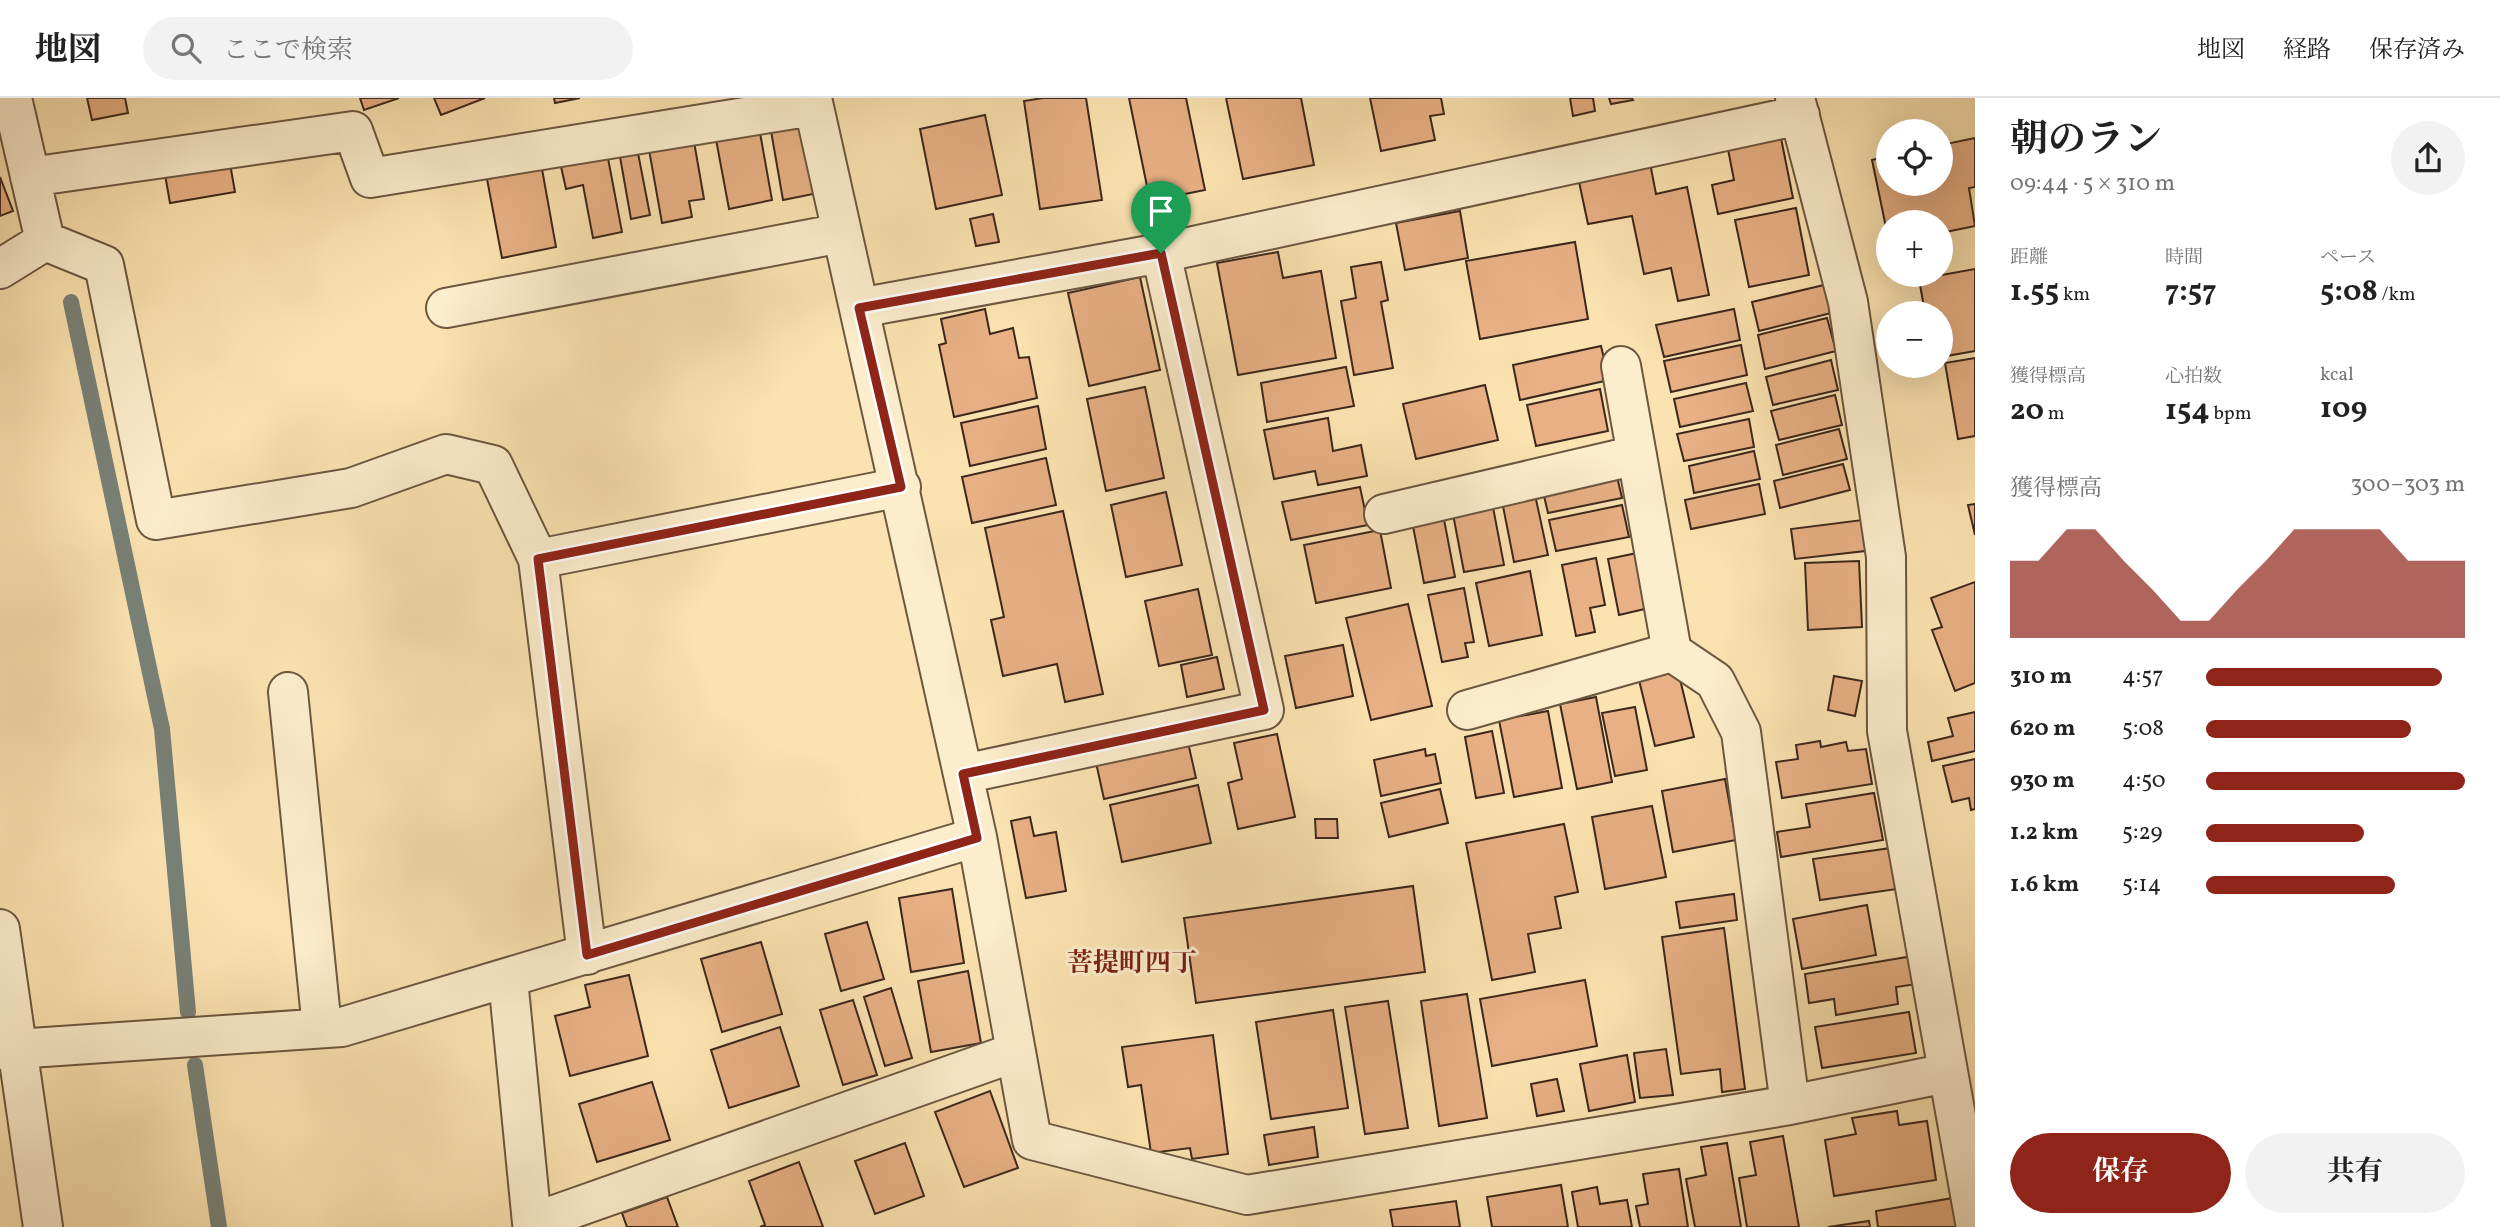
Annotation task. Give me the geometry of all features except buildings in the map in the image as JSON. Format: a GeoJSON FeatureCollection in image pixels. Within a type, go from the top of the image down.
{"type":"FeatureCollection","features":[{"type":"Feature","properties":{"kind":"street"},"geometry":{"type":"LineString","coordinates":[[12,98],[45,241]]}},
{"type":"Feature","properties":{"kind":"street"},"geometry":{"type":"LineString","coordinates":[[30,177],[353,131],[370,178],[813,102],[901,487],[977,838],[1032,1140],[1247,1195],[1790,1105],[1947,1073]]}},
{"type":"Feature","properties":{"kind":"street"},"geometry":{"type":"LineString","coordinates":[[859,308],[1161,253],[1798,107],[1850,315],[1886,557],[1887,732],[1975,1222]]}},
{"type":"Feature","properties":{"kind":"street"},"geometry":{"type":"LineString","coordinates":[[446,308],[842,233]]}},
{"type":"Feature","properties":{"kind":"street"},"geometry":{"type":"LineString","coordinates":[[0,270],[45,241]]}},
{"type":"Feature","properties":{"kind":"street"},"geometry":{"type":"LineString","coordinates":[[45,241],[104,265],[156,520],[351,488],[446,454],[493,465],[538,559],[587,955]]}},
{"type":"Feature","properties":{"kind":"street"},"geometry":{"type":"LineString","coordinates":[[963,774],[1264,710],[1161,253]]}},
{"type":"Feature","properties":{"kind":"street"},"geometry":{"type":"LineString","coordinates":[[1621,366],[1672,652],[1715,681],[1741,732],[1790,1105]]}},
{"type":"Feature","properties":{"kind":"street"},"geometry":{"type":"LineString","coordinates":[[1384,514],[1637,455]]}},
{"type":"Feature","properties":{"kind":"street"},"geometry":{"type":"LineString","coordinates":[[538,559],[901,487]]}},
{"type":"Feature","properties":{"kind":"street"},"geometry":{"type":"LineString","coordinates":[[1467,710],[1672,652]]}},
{"type":"Feature","properties":{"kind":"street"},"geometry":{"type":"LineString","coordinates":[[288,692],[322,1028]]}},
{"type":"Feature","properties":{"kind":"street"},"geometry":{"type":"LineString","coordinates":[[10,1049],[342,1027],[977,838]]}},
{"type":"Feature","properties":{"kind":"street"},"geometry":{"type":"LineString","coordinates":[[0,929],[10,1049],[43,1227]]}},
{"type":"Feature","properties":{"kind":"street"},"geometry":{"type":"LineString","coordinates":[[508,979],[531,1223],[1016,1052]]}},
{"type":"Feature","properties":{"kind":"waterway"},"geometry":{"type":"LineString","coordinates":[[71,302],[162,729],[188,1012]]}},
{"type":"Feature","properties":{"kind":"waterway"},"geometry":{"type":"LineString","coordinates":[[195,1065],[219,1227]]}},
{"type":"Feature","properties":{"kind":"district","name":"菩提町四丁"},"geometry":{"type":"Point","coordinates":[1132,964]}},
{"type":"Feature","properties":{"kind":"route"},"geometry":{"type":"LineString","coordinates":[[1161,253],[1264,710],[963,774],[977,838],[587,955],[538,559],[901,487],[859,308],[1161,253]]}}]}
